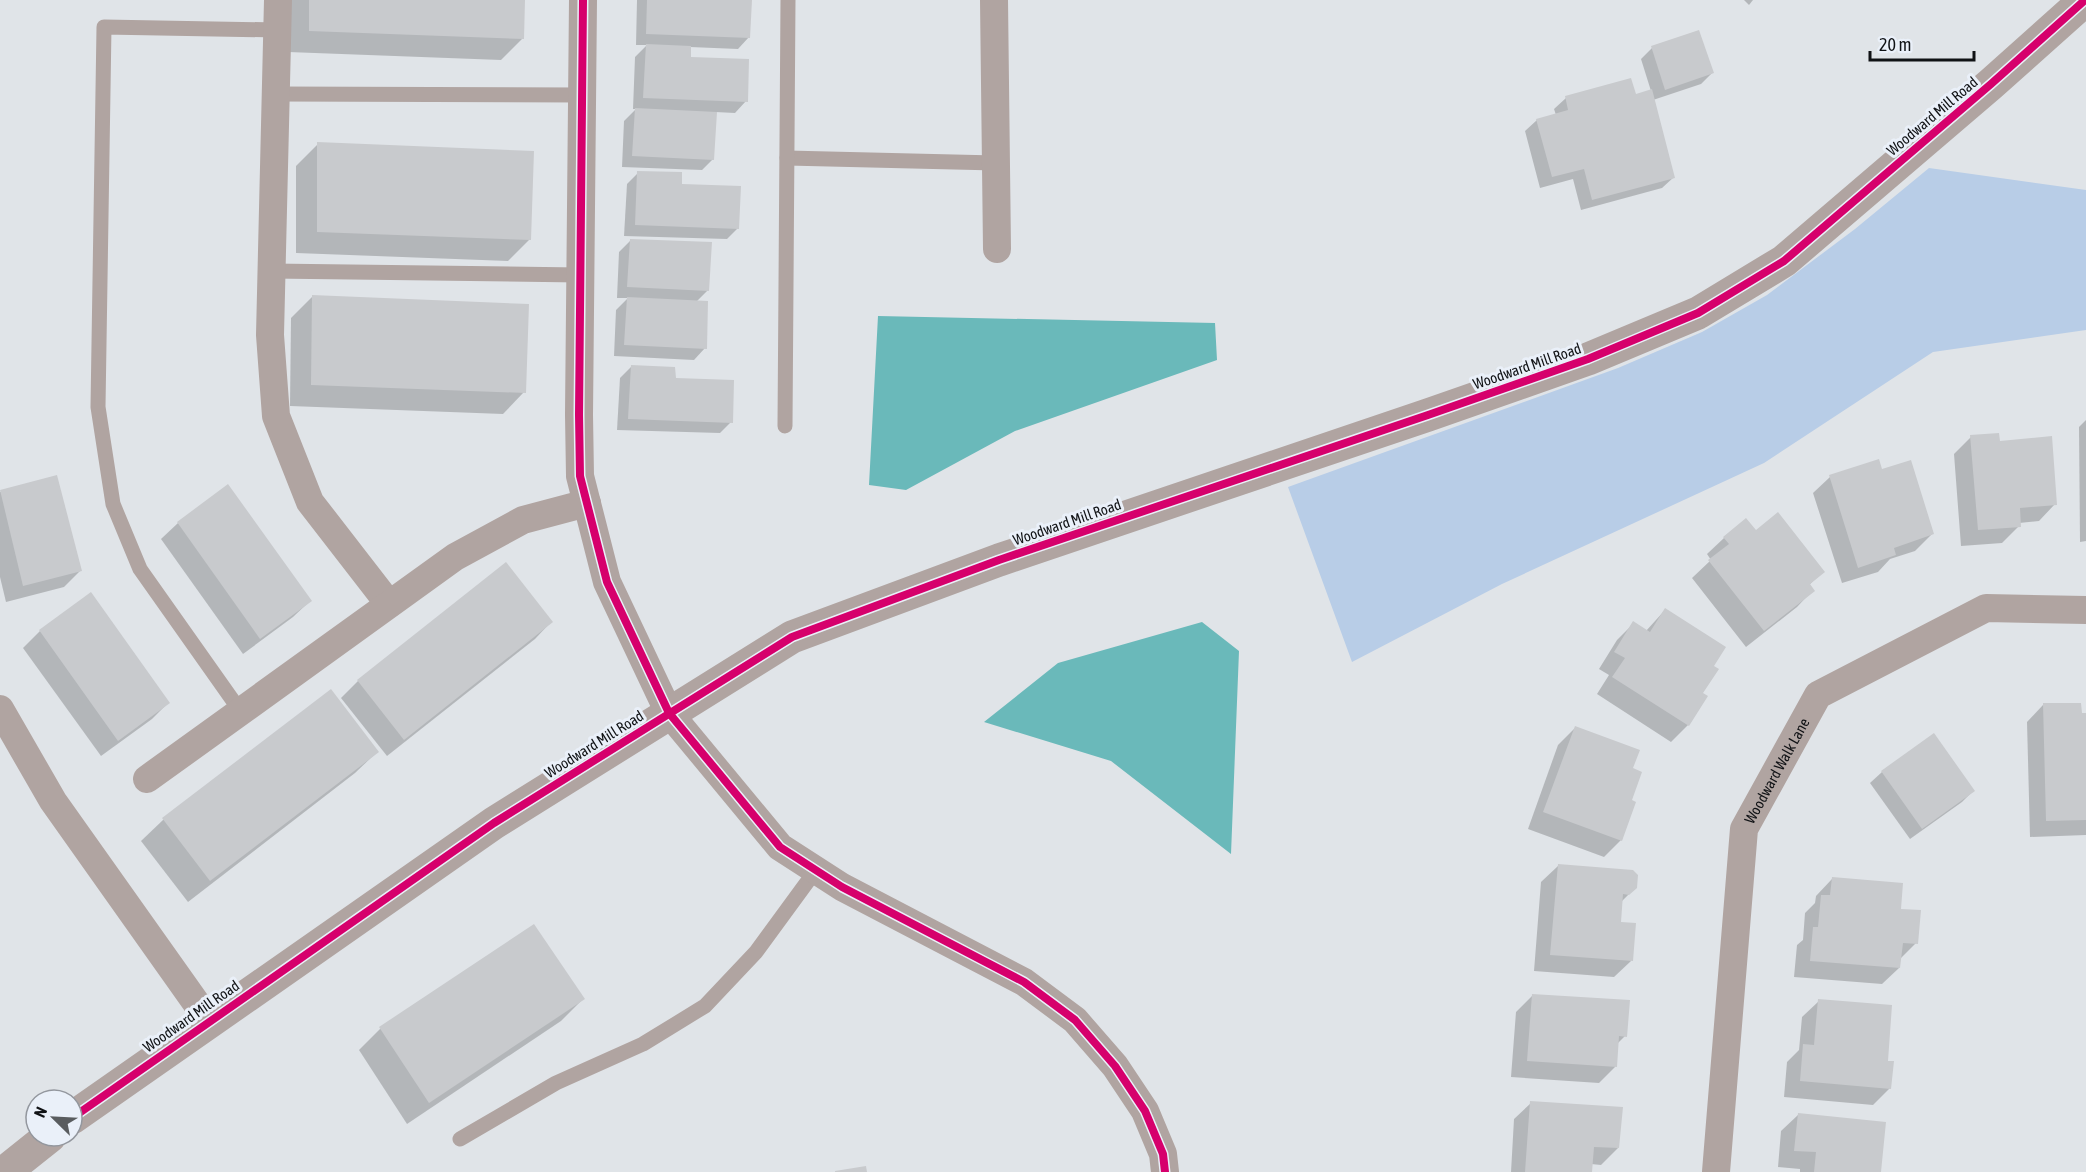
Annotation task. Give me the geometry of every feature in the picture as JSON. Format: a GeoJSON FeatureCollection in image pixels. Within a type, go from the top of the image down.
{"type":"FeatureCollection","features":[{"type":"Feature","properties":{"kind":"street"},"geometry":{"type":"LineString","coordinates":[[278,0],[270,335],[276,416],[310,502],[389,604]]}},
{"type":"Feature","properties":{"kind":"street"},"geometry":{"type":"LineString","coordinates":[[583,0],[580,476],[607,582],[669,713],[780,847],[842,887],[1024,982],[1075,1020],[1115,1066],[1144,1111],[1163,1154],[1165,1172]]}},
{"type":"Feature","properties":{"kind":"street"},"geometry":{"type":"LineString","coordinates":[[994,0],[996,249]]}},
{"type":"Feature","properties":{"kind":"street","name":"Woodward Mill Road"},"geometry":{"type":"LineString","coordinates":[[84,1109],[494,823],[792,637],[999,560],[1588,359],[1698,313],[1784,261],[1991,84],[2085,0]]}},
{"type":"Feature","properties":{"kind":"street"},"geometry":{"type":"LineString","coordinates":[[147,779],[455,557],[523,520],[587,503]]}},
{"type":"Feature","properties":{"kind":"street","name":"Woodward Walk Lane"},"geometry":{"type":"LineString","coordinates":[[1716,1172],[1743,828],[1818,695],[1986,609],[2086,610]]}},
{"type":"Feature","properties":{"kind":"street"},"geometry":{"type":"LineString","coordinates":[[0,709],[53,801],[209,1020]]}},
{"type":"Feature","properties":{"kind":"street"},"geometry":{"type":"LineString","coordinates":[[5,1172],[35,1148]]}},
{"type":"Feature","properties":{"kind":"lane"},"geometry":{"type":"LineString","coordinates":[[785,426],[789,0]]}},
{"type":"Feature","properties":{"kind":"lane"},"geometry":{"type":"LineString","coordinates":[[241,712],[140,569],[113,504],[98,407],[104,27],[277,30]]}},
{"type":"Feature","properties":{"kind":"lane"},"geometry":{"type":"LineString","coordinates":[[276,94],[582,95]]}},
{"type":"Feature","properties":{"kind":"lane"},"geometry":{"type":"LineString","coordinates":[[787,158],[996,163]]}},
{"type":"Feature","properties":{"kind":"lane"},"geometry":{"type":"LineString","coordinates":[[272,271],[580,275]]}},
{"type":"Feature","properties":{"kind":"lane"},"geometry":{"type":"LineString","coordinates":[[460,1139],[556,1083],[643,1044],[705,1006],[756,952],[816,870]]}},
{"type":"Feature","properties":{"kind":"shaded area"},"geometry":{"type":"Polygon","coordinates":[[[1929,168],[2086,190],[2086,330],[1933,352],[1764,463],[1502,584],[1352,662],[1288,487],[1618,368],[1702,332],[1767,295],[1855,229],[1929,168]]]}},
{"type":"Feature","properties":{"kind":"shaded area"},"geometry":{"type":"Polygon","coordinates":[[[878,316],[1215,323],[1217,360],[1015,431],[906,490],[869,485],[878,316]]]}},
{"type":"Feature","properties":{"kind":"shaded area"},"geometry":{"type":"Polygon","coordinates":[[[1202,622],[1239,651],[1231,854],[1111,761],[984,722],[1058,663],[1202,622]]]}},
{"type":"Feature","properties":{"kind":"building"},"geometry":{"type":"Polygon","coordinates":[[[309,0],[525,0],[524,39],[309,31],[309,0]]]}},
{"type":"Feature","properties":{"kind":"building"},"geometry":{"type":"Polygon","coordinates":[[[647,0],[752,0],[750,38],[646,34],[647,0]]]}},
{"type":"Feature","properties":{"kind":"building"},"geometry":{"type":"Polygon","coordinates":[[[1699,30],[1714,73],[1665,90],[1651,46],[1699,30]]]}},
{"type":"Feature","properties":{"kind":"building"},"geometry":{"type":"Polygon","coordinates":[[[646,44],[691,46],[691,57],[749,59],[748,102],[643,98],[646,44]]]}},
{"type":"Feature","properties":{"kind":"building"},"geometry":{"type":"Polygon","coordinates":[[[1631,78],[1636,94],[1652,89],[1675,178],[1592,200],[1584,169],[1552,177],[1536,119],[1568,110],[1565,96],[1631,78]]]}},
{"type":"Feature","properties":{"kind":"building"},"geometry":{"type":"Polygon","coordinates":[[[635,108],[717,112],[714,160],[632,156],[635,108]]]}},
{"type":"Feature","properties":{"kind":"building"},"geometry":{"type":"Polygon","coordinates":[[[317,142],[534,151],[531,240],[317,232],[317,142]]]}},
{"type":"Feature","properties":{"kind":"building"},"geometry":{"type":"Polygon","coordinates":[[[637,171],[682,172],[682,184],[741,186],[739,229],[635,225],[637,171]]]}},
{"type":"Feature","properties":{"kind":"building"},"geometry":{"type":"Polygon","coordinates":[[[630,239],[712,242],[709,291],[627,287],[630,239]]]}},
{"type":"Feature","properties":{"kind":"building"},"geometry":{"type":"Polygon","coordinates":[[[312,295],[529,304],[526,393],[311,385],[312,295]]]}},
{"type":"Feature","properties":{"kind":"building"},"geometry":{"type":"Polygon","coordinates":[[[627,297],[708,301],[707,349],[624,345],[627,297]]]}},
{"type":"Feature","properties":{"kind":"building"},"geometry":{"type":"Polygon","coordinates":[[[631,365],[675,367],[676,378],[734,380],[733,423],[628,419],[631,365]]]}},
{"type":"Feature","properties":{"kind":"building"},"geometry":{"type":"Polygon","coordinates":[[[1999,433],[2000,441],[2052,436],[2057,505],[2020,508],[2021,527],[1978,530],[1970,435],[1999,433]]]}},
{"type":"Feature","properties":{"kind":"building"},"geometry":{"type":"Polygon","coordinates":[[[1879,459],[1882,469],[1911,460],[1934,534],[1894,548],[1896,555],[1858,568],[1829,475],[1879,459]]]}},
{"type":"Feature","properties":{"kind":"building"},"geometry":{"type":"Polygon","coordinates":[[[57,475],[82,571],[23,586],[0,490],[57,475]]]}},
{"type":"Feature","properties":{"kind":"building"},"geometry":{"type":"Polygon","coordinates":[[[228,484],[312,601],[260,639],[177,522],[228,484]]]}},
{"type":"Feature","properties":{"kind":"building"},"geometry":{"type":"Polygon","coordinates":[[[1778,512],[1825,572],[1810,584],[1815,591],[1764,631],[1708,560],[1729,544],[1723,537],[1746,518],[1756,530],[1778,512]]]}},
{"type":"Feature","properties":{"kind":"building"},"geometry":{"type":"Polygon","coordinates":[[[506,562],[553,622],[404,740],[357,680],[506,562]]]}},
{"type":"Feature","properties":{"kind":"building"},"geometry":{"type":"Polygon","coordinates":[[[91,592],[170,703],[118,741],[39,630],[91,592]]]}},
{"type":"Feature","properties":{"kind":"building"},"geometry":{"type":"Polygon","coordinates":[[[1665,608],[1726,647],[1714,666],[1719,669],[1703,693],[1708,696],[1689,726],[1612,677],[1625,658],[1614,652],[1633,621],[1650,632],[1665,608]]]}},
{"type":"Feature","properties":{"kind":"building"},"geometry":{"type":"Polygon","coordinates":[[[331,689],[379,752],[210,881],[162,818],[331,689]]]}},
{"type":"Feature","properties":{"kind":"building"},"geometry":{"type":"Polygon","coordinates":[[[2043,703],[2081,703],[2082,713],[2086,713],[2086,820],[2046,821],[2043,703]]]}},
{"type":"Feature","properties":{"kind":"building"},"geometry":{"type":"Polygon","coordinates":[[[1575,726],[1640,750],[1633,768],[1642,772],[1632,800],[1636,802],[1622,841],[1543,812],[1575,726]]]}},
{"type":"Feature","properties":{"kind":"building"},"geometry":{"type":"Polygon","coordinates":[[[1934,733],[1975,791],[1922,829],[1881,771],[1934,733]]]}},
{"type":"Feature","properties":{"kind":"building"},"geometry":{"type":"Polygon","coordinates":[[[1558,864],[1633,870],[1638,875],[1637,888],[1629,895],[1623,894],[1621,922],[1636,923],[1633,961],[1550,955],[1558,864]]]}},
{"type":"Feature","properties":{"kind":"building"},"geometry":{"type":"Polygon","coordinates":[[[1832,877],[1903,883],[1901,909],[1921,910],[1918,944],[1903,943],[1900,968],[1810,961],[1813,927],[1818,927],[1821,895],[1830,895],[1832,877]]]}},
{"type":"Feature","properties":{"kind":"building"},"geometry":{"type":"Polygon","coordinates":[[[534,924],[585,999],[429,1103],[379,1027],[534,924]]]}},
{"type":"Feature","properties":{"kind":"building"},"geometry":{"type":"Polygon","coordinates":[[[1532,994],[1630,1000],[1627,1037],[1619,1036],[1617,1067],[1527,1061],[1532,994]]]}},
{"type":"Feature","properties":{"kind":"building"},"geometry":{"type":"Polygon","coordinates":[[[1818,999],[1892,1005],[1888,1061],[1894,1061],[1891,1089],[1800,1081],[1803,1044],[1814,1045],[1818,999]]]}},
{"type":"Feature","properties":{"kind":"building"},"geometry":{"type":"Polygon","coordinates":[[[1530,1101],[1623,1107],[1619,1148],[1594,1147],[1592,1172],[1525,1172],[1530,1101]]]}},
{"type":"Feature","properties":{"kind":"building"},"geometry":{"type":"Polygon","coordinates":[[[1798,1113],[1886,1122],[1881,1172],[1814,1172],[1816,1152],[1794,1151],[1798,1113]]]}},
{"type":"Feature","properties":{"kind":"building"},"geometry":{"type":"Polygon","coordinates":[[[866,1166],[867,1172],[835,1172],[835,1171],[866,1166]]]}},
{"type":"Feature","properties":{"kind":"cycle path"},"geometry":{"type":"LineString","coordinates":[[583,0],[580,476],[607,582],[669,713],[780,847],[842,887],[1024,982],[1075,1020],[1115,1066],[1145,1111],[1163,1154],[1165,1172]]}},
{"type":"Feature","properties":{"kind":"cycle path"},"geometry":{"type":"LineString","coordinates":[[84,1110],[494,823],[792,637],[999,560],[1588,359],[1698,313],[1784,261],[1991,84],[2085,0]]}}]}
